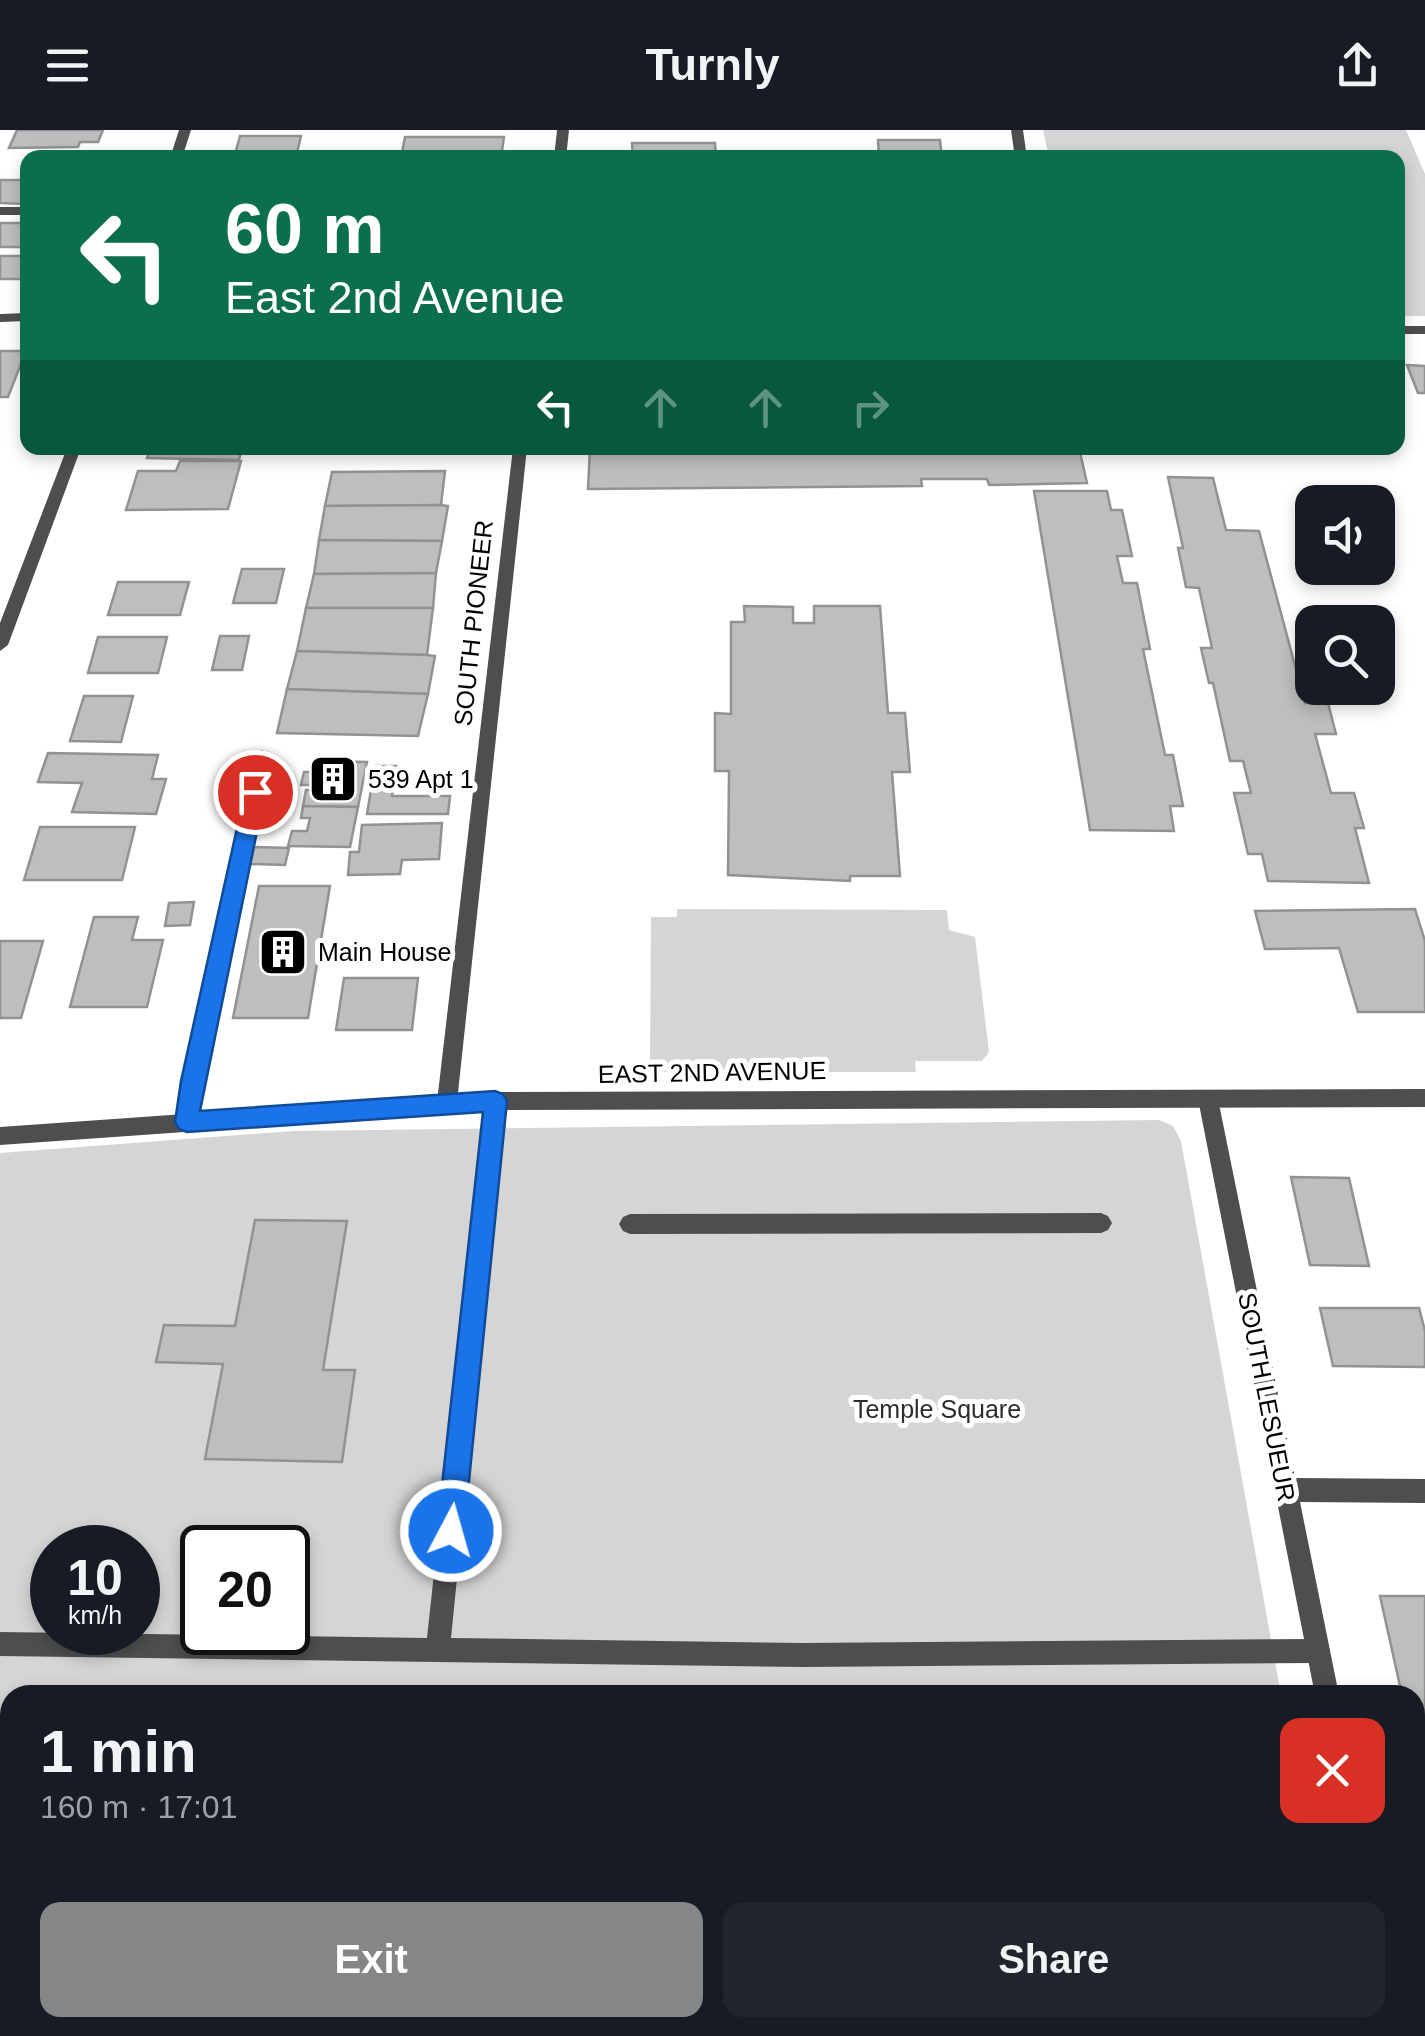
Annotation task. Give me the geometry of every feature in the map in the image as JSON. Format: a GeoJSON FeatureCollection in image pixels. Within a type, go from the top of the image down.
{"type":"FeatureCollection","features":[{"type":"Feature","properties":{"kind":"street"},"geometry":{"type":"LineString","coordinates":[[0,645],[71,455]]}},
{"type":"Feature","properties":{"kind":"street","name":"SOUTH PIONEER"},"geometry":{"type":"LineString","coordinates":[[447,1102],[519,455]]}},
{"type":"Feature","properties":{"kind":"street"},"geometry":{"type":"LineString","coordinates":[[187,1122],[192,1081],[262,756]]}},
{"type":"Feature","properties":{"kind":"street","name":"EAST 2ND AVENUE"},"geometry":{"type":"LineString","coordinates":[[0,1136],[447,1102],[1425,1098]]}},
{"type":"Feature","properties":{"kind":"street","name":"SOUTH LESUEUR"},"geometry":{"type":"LineString","coordinates":[[1208,1099],[1325,1685]]}},
{"type":"Feature","properties":{"kind":"street"},"geometry":{"type":"LineString","coordinates":[[438,1650],[495,1101]]}},
{"type":"Feature","properties":{"kind":"street"},"geometry":{"type":"LineString","coordinates":[[630,1224],[1101,1223]]}},
{"type":"Feature","properties":{"kind":"street"},"geometry":{"type":"LineString","coordinates":[[1285,1490],[1425,1491]]}},
{"type":"Feature","properties":{"kind":"street"},"geometry":{"type":"LineString","coordinates":[[0,1644],[804,1654],[1318,1650]]}},
{"type":"Feature","properties":{"kind":"green space"},"geometry":{"type":"Polygon","coordinates":[[[1043,130],[1406,130],[1425,174],[1425,316],[1405,316],[1405,150],[1047,150],[1043,130]]]}},
{"type":"Feature","properties":{"kind":"green space"},"geometry":{"type":"Polygon","coordinates":[[[677,909],[947,910],[949,930],[975,937],[989,1052],[982,1061],[915,1061],[916,1072],[659,1072],[650,1061],[651,917],[677,917],[677,909]]]}},
{"type":"Feature","properties":{"kind":"green space","name":"Temple Square"},"geometry":{"type":"Polygon","coordinates":[[[1159,1120],[1173,1126],[1181,1141],[1279,1685],[0,1685],[0,1153],[294,1131],[1159,1120]]]}},
{"type":"Feature","properties":{"kind":"building"},"geometry":{"type":"Polygon","coordinates":[[[17,130],[103,130],[98,142],[80,142],[78,147],[9,148],[17,130]]]}},
{"type":"Feature","properties":{"kind":"building"},"geometry":{"type":"Polygon","coordinates":[[[240,136],[301,136],[298,150],[236,150],[240,136]]]}},
{"type":"Feature","properties":{"kind":"building"},"geometry":{"type":"Polygon","coordinates":[[[405,137],[504,137],[502,150],[403,150],[405,137]]]}},
{"type":"Feature","properties":{"kind":"building"},"geometry":{"type":"Polygon","coordinates":[[[878,140],[940,140],[941,150],[879,150],[878,140]]]}},
{"type":"Feature","properties":{"kind":"building"},"geometry":{"type":"Polygon","coordinates":[[[632,143],[715,143],[715,150],[632,150],[632,143]]]}},
{"type":"Feature","properties":{"kind":"building"},"geometry":{"type":"Polygon","coordinates":[[[0,180],[20,180],[20,204],[0,203],[0,180]]]}},
{"type":"Feature","properties":{"kind":"building"},"geometry":{"type":"Polygon","coordinates":[[[0,223],[20,223],[20,247],[0,247],[0,223]]]}},
{"type":"Feature","properties":{"kind":"building"},"geometry":{"type":"Polygon","coordinates":[[[0,256],[20,256],[20,279],[0,279],[0,256]]]}},
{"type":"Feature","properties":{"kind":"building"},"geometry":{"type":"Polygon","coordinates":[[[0,351],[20,351],[20,366],[8,397],[0,397],[0,351]]]}},
{"type":"Feature","properties":{"kind":"building"},"geometry":{"type":"Polygon","coordinates":[[[1407,365],[1425,366],[1425,393],[1418,393],[1407,365]]]}},
{"type":"Feature","properties":{"kind":"building"},"geometry":{"type":"Polygon","coordinates":[[[148,455],[240,455],[239,460],[147,458],[148,455]]]}},
{"type":"Feature","properties":{"kind":"building"},"geometry":{"type":"Polygon","coordinates":[[[590,455],[1081,455],[1087,483],[989,485],[987,479],[921,479],[922,486],[588,489],[590,455]]]}},
{"type":"Feature","properties":{"kind":"building"},"geometry":{"type":"Polygon","coordinates":[[[180,461],[241,461],[228,509],[126,510],[138,471],[176,471],[180,461]]]}},
{"type":"Feature","properties":{"kind":"building"},"geometry":{"type":"Polygon","coordinates":[[[445,471],[441,505],[325,506],[332,472],[445,471]]]}},
{"type":"Feature","properties":{"kind":"building"},"geometry":{"type":"Polygon","coordinates":[[[1168,477],[1213,478],[1226,530],[1259,531],[1295,666],[1295,705],[1329,705],[1336,734],[1315,734],[1331,793],[1354,793],[1364,828],[1355,828],[1369,883],[1268,881],[1262,854],[1248,854],[1234,793],[1251,793],[1243,761],[1230,761],[1201,648],[1212,648],[1199,588],[1186,587],[1178,548],[1183,548],[1168,477]]]}},
{"type":"Feature","properties":{"kind":"building"},"geometry":{"type":"Polygon","coordinates":[[[1034,491],[1107,491],[1111,510],[1122,510],[1132,556],[1117,556],[1123,583],[1137,583],[1150,649],[1143,649],[1165,755],[1173,755],[1183,806],[1170,806],[1174,831],[1090,830],[1034,491]]]}},
{"type":"Feature","properties":{"kind":"building"},"geometry":{"type":"Polygon","coordinates":[[[325,506],[448,506],[442,541],[319,540],[325,506]]]}},
{"type":"Feature","properties":{"kind":"building"},"geometry":{"type":"Polygon","coordinates":[[[319,540],[442,541],[436,573],[314,574],[319,540]]]}},
{"type":"Feature","properties":{"kind":"building"},"geometry":{"type":"Polygon","coordinates":[[[242,569],[284,569],[276,603],[233,603],[242,569]]]}},
{"type":"Feature","properties":{"kind":"building"},"geometry":{"type":"Polygon","coordinates":[[[436,573],[433,608],[306,608],[314,574],[436,573]]]}},
{"type":"Feature","properties":{"kind":"building"},"geometry":{"type":"Polygon","coordinates":[[[118,582],[189,582],[180,615],[108,615],[118,582]]]}},
{"type":"Feature","properties":{"kind":"building"},"geometry":{"type":"Polygon","coordinates":[[[744,606],[793,607],[793,623],[814,623],[814,606],[880,606],[888,713],[905,713],[910,772],[892,772],[900,876],[850,876],[850,881],[728,875],[729,771],[715,771],[715,713],[731,714],[731,622],[745,622],[744,606]]]}},
{"type":"Feature","properties":{"kind":"building"},"geometry":{"type":"Polygon","coordinates":[[[306,608],[433,608],[427,655],[297,651],[306,608]]]}},
{"type":"Feature","properties":{"kind":"building"},"geometry":{"type":"Polygon","coordinates":[[[220,636],[249,636],[242,670],[212,670],[220,636]]]}},
{"type":"Feature","properties":{"kind":"building"},"geometry":{"type":"Polygon","coordinates":[[[98,637],[167,637],[158,673],[88,673],[98,637]]]}},
{"type":"Feature","properties":{"kind":"building"},"geometry":{"type":"Polygon","coordinates":[[[297,651],[435,656],[428,694],[287,689],[297,651]]]}},
{"type":"Feature","properties":{"kind":"building"},"geometry":{"type":"Polygon","coordinates":[[[287,689],[428,694],[418,736],[277,733],[287,689]]]}},
{"type":"Feature","properties":{"kind":"building"},"geometry":{"type":"Polygon","coordinates":[[[84,696],[133,696],[121,742],[70,741],[84,696]]]}},
{"type":"Feature","properties":{"kind":"building"},"geometry":{"type":"Polygon","coordinates":[[[48,753],[158,755],[152,779],[166,779],[156,814],[72,812],[82,783],[38,782],[48,753]]]}},
{"type":"Feature","properties":{"kind":"building","name":"539 Apt 1"},"geometry":{"type":"Polygon","coordinates":[[[322,761],[367,762],[358,807],[303,806],[306,790],[314,790],[316,785],[301,785],[304,772],[319,772],[322,761]]]}},
{"type":"Feature","properties":{"kind":"building"},"geometry":{"type":"Polygon","coordinates":[[[375,766],[396,766],[392,796],[450,796],[448,814],[367,814],[375,766]]]}},
{"type":"Feature","properties":{"kind":"building"},"geometry":{"type":"Polygon","coordinates":[[[303,806],[358,807],[350,847],[288,846],[292,831],[307,831],[310,818],[301,818],[303,806]]]}},
{"type":"Feature","properties":{"kind":"building"},"geometry":{"type":"Polygon","coordinates":[[[442,823],[439,859],[402,860],[400,874],[348,875],[350,852],[359,852],[362,825],[442,823]]]}},
{"type":"Feature","properties":{"kind":"building"},"geometry":{"type":"Polygon","coordinates":[[[40,827],[135,827],[122,880],[24,880],[40,827]]]}},
{"type":"Feature","properties":{"kind":"building"},"geometry":{"type":"Polygon","coordinates":[[[254,847],[289,848],[285,865],[250,864],[254,847]]]}},
{"type":"Feature","properties":{"kind":"building","name":"Main House"},"geometry":{"type":"Polygon","coordinates":[[[259,886],[330,886],[308,1018],[233,1018],[259,886]]]}},
{"type":"Feature","properties":{"kind":"building"},"geometry":{"type":"Polygon","coordinates":[[[194,902],[190,925],[165,926],[169,903],[194,902]]]}},
{"type":"Feature","properties":{"kind":"building"},"geometry":{"type":"Polygon","coordinates":[[[1415,909],[1425,941],[1425,1012],[1358,1012],[1339,948],[1265,949],[1255,911],[1415,909]]]}},
{"type":"Feature","properties":{"kind":"building"},"geometry":{"type":"Polygon","coordinates":[[[94,917],[138,917],[132,940],[163,940],[147,1007],[70,1007],[94,917]]]}},
{"type":"Feature","properties":{"kind":"building"},"geometry":{"type":"Polygon","coordinates":[[[0,941],[43,941],[21,1018],[0,1018],[0,941]]]}},
{"type":"Feature","properties":{"kind":"building"},"geometry":{"type":"Polygon","coordinates":[[[344,978],[418,978],[412,1030],[336,1030],[344,978]]]}},
{"type":"Feature","properties":{"kind":"building"},"geometry":{"type":"Polygon","coordinates":[[[1291,1177],[1349,1178],[1369,1266],[1310,1265],[1291,1177]]]}},
{"type":"Feature","properties":{"kind":"building"},"geometry":{"type":"Polygon","coordinates":[[[255,1220],[347,1221],[323,1370],[355,1370],[342,1462],[205,1459],[223,1364],[156,1362],[164,1325],[235,1326],[255,1220]]]}},
{"type":"Feature","properties":{"kind":"building"},"geometry":{"type":"Polygon","coordinates":[[[1320,1308],[1419,1308],[1425,1331],[1425,1367],[1333,1366],[1320,1308]]]}},
{"type":"Feature","properties":{"kind":"building"},"geometry":{"type":"Polygon","coordinates":[[[1380,1596],[1425,1596],[1425,1685],[1400,1685],[1380,1596]]]}},
{"type":"Feature","properties":{"kind":"place","name":"539 Apt 1"},"geometry":{"type":"Point","coordinates":[333,779]}},
{"type":"Feature","properties":{"kind":"place","name":"Main House"},"geometry":{"type":"Point","coordinates":[283,952]}},
{"type":"Feature","properties":{"kind":"route"},"geometry":{"type":"LineString","coordinates":[[255,792],[192,1081],[187,1122],[495,1101],[451,1531]]}}]}
